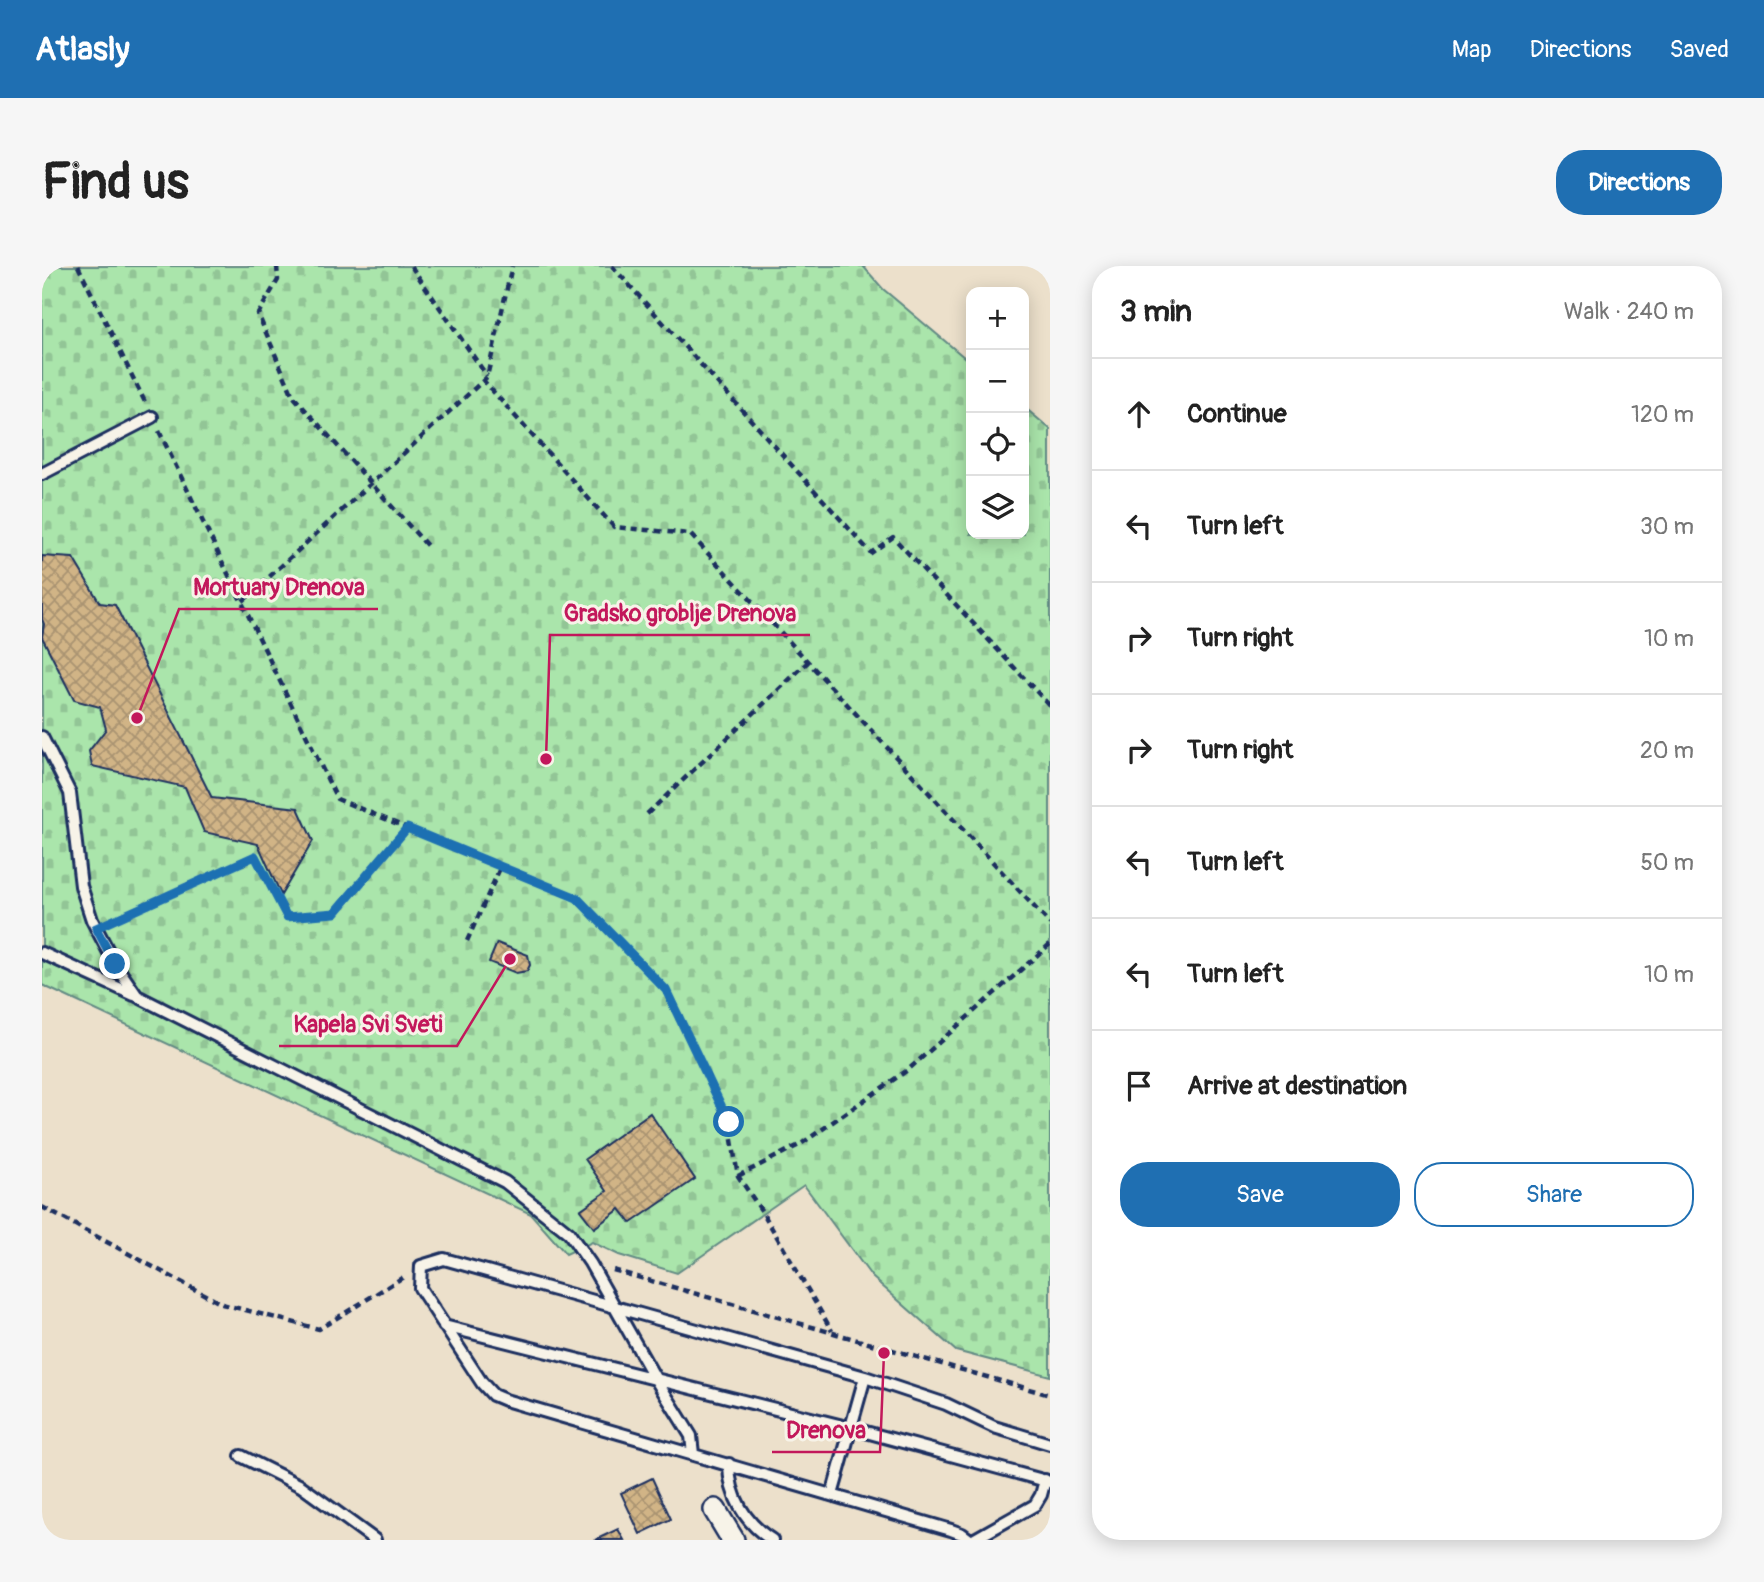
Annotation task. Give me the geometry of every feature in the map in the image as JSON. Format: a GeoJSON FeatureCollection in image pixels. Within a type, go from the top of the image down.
{"type":"FeatureCollection","features":[{"type":"Feature","properties":{"kind":"street"},"geometry":{"type":"LineString","coordinates":[[715,1510],[733,1540]]}},
{"type":"Feature","properties":{"kind":"lane"},"geometry":{"type":"LineString","coordinates":[[42,474],[152,417]]}},
{"type":"Feature","properties":{"kind":"lane"},"geometry":{"type":"LineString","coordinates":[[42,737],[70,793],[81,886],[96,928],[115,964],[137,996]]}},
{"type":"Feature","properties":{"kind":"lane"},"geometry":{"type":"LineString","coordinates":[[42,953],[137,996],[505,1182],[569,1233],[590,1263],[654,1378],[691,1436],[693,1454]]}},
{"type":"Feature","properties":{"kind":"lane"},"geometry":{"type":"LineString","coordinates":[[444,1326],[851,1428],[1047,1481],[1035,1504],[971,1540],[951,1530],[493,1395],[482,1384],[444,1326],[420,1288],[421,1266],[444,1259],[612,1305],[865,1377],[946,1404],[994,1427],[1050,1444]]}},
{"type":"Feature","properties":{"kind":"lane"},"geometry":{"type":"LineString","coordinates":[[832,1495],[865,1377]]}},
{"type":"Feature","properties":{"kind":"lane"},"geometry":{"type":"LineString","coordinates":[[241,1456],[301,1486],[375,1540]]}},
{"type":"Feature","properties":{"kind":"lane"},"geometry":{"type":"LineString","coordinates":[[729,1464],[732,1491],[748,1521],[772,1540]]}},
{"type":"Feature","properties":{"kind":"path"},"geometry":{"type":"LineString","coordinates":[[78,266],[337,799],[577,898],[666,990],[729,1122],[738,1176],[763,1213],[832,1331]]}},
{"type":"Feature","properties":{"kind":"path"},"geometry":{"type":"LineString","coordinates":[[277,266],[278,280],[258,314],[293,397],[430,549]]}},
{"type":"Feature","properties":{"kind":"path"},"geometry":{"type":"LineString","coordinates":[[411,266],[485,378],[614,527],[690,534],[1050,924]]}},
{"type":"Feature","properties":{"kind":"path"},"geometry":{"type":"LineString","coordinates":[[243,601],[485,378],[512,266]]}},
{"type":"Feature","properties":{"kind":"path"},"geometry":{"type":"LineString","coordinates":[[612,266],[871,553],[893,537],[1050,706]]}},
{"type":"Feature","properties":{"kind":"path"},"geometry":{"type":"LineString","coordinates":[[647,814],[808,662]]}},
{"type":"Feature","properties":{"kind":"path"},"geometry":{"type":"LineString","coordinates":[[96,928],[255,856],[287,917],[335,913],[407,828]]}},
{"type":"Feature","properties":{"kind":"path"},"geometry":{"type":"LineString","coordinates":[[467,941],[500,866]]}},
{"type":"Feature","properties":{"kind":"path"},"geometry":{"type":"LineString","coordinates":[[738,1176],[801,1144],[909,1069],[1050,944]]}},
{"type":"Feature","properties":{"kind":"path"},"geometry":{"type":"LineString","coordinates":[[42,1207],[222,1304],[319,1329],[421,1266]]}},
{"type":"Feature","properties":{"kind":"path"},"geometry":{"type":"LineString","coordinates":[[590,1263],[1050,1395]]}},
{"type":"Feature","properties":{"kind":"green space"},"geometry":{"type":"Polygon","coordinates":[[[42,266],[863,266],[883,289],[966,359],[966,539],[1029,539],[1029,411],[1050,429],[1050,1376],[956,1351],[872,1277],[804,1185],[677,1273],[619,1255],[592,1242],[566,1254],[531,1214],[42,985],[42,266]]]}},
{"type":"Feature","properties":{"kind":"building"},"geometry":{"type":"Polygon","coordinates":[[[42,556],[73,558],[100,603],[115,605],[212,798],[298,808],[313,841],[281,895],[258,844],[204,832],[185,787],[92,766],[89,751],[106,729],[100,707],[74,700],[42,637],[42,556]]]}},
{"type":"Feature","properties":{"kind":"building"},"geometry":{"type":"Polygon","coordinates":[[[497,943],[528,955],[530,965],[527,971],[516,973],[489,962],[497,943]]]}},
{"type":"Feature","properties":{"kind":"building"},"geometry":{"type":"Polygon","coordinates":[[[650,1113],[695,1179],[631,1223],[620,1209],[594,1228],[580,1210],[607,1191],[585,1159],[650,1113]]]}},
{"type":"Feature","properties":{"kind":"building"},"geometry":{"type":"Polygon","coordinates":[[[652,1478],[671,1519],[640,1534],[621,1493],[652,1478]]]}},
{"type":"Feature","properties":{"kind":"building"},"geometry":{"type":"Polygon","coordinates":[[[618,1529],[624,1540],[595,1540],[618,1529]]]}},
{"type":"Feature","properties":{"kind":"place","name":"Mortuary Drenova"},"geometry":{"type":"Point","coordinates":[137,718]}},
{"type":"Feature","properties":{"kind":"place","name":"Gradsko groblje Drenova"},"geometry":{"type":"Point","coordinates":[546,759]}},
{"type":"Feature","properties":{"kind":"place","name":"Kapela Svi Sveti"},"geometry":{"type":"Point","coordinates":[510,959]}},
{"type":"Feature","properties":{"kind":"place","name":"Drenova"},"geometry":{"type":"Point","coordinates":[884,1353]}},
{"type":"Feature","properties":{"kind":"route"},"geometry":{"type":"LineString","coordinates":[[115,964],[96,928],[255,856],[287,917],[335,913],[407,828],[577,898],[666,990],[729,1122]]}}]}
